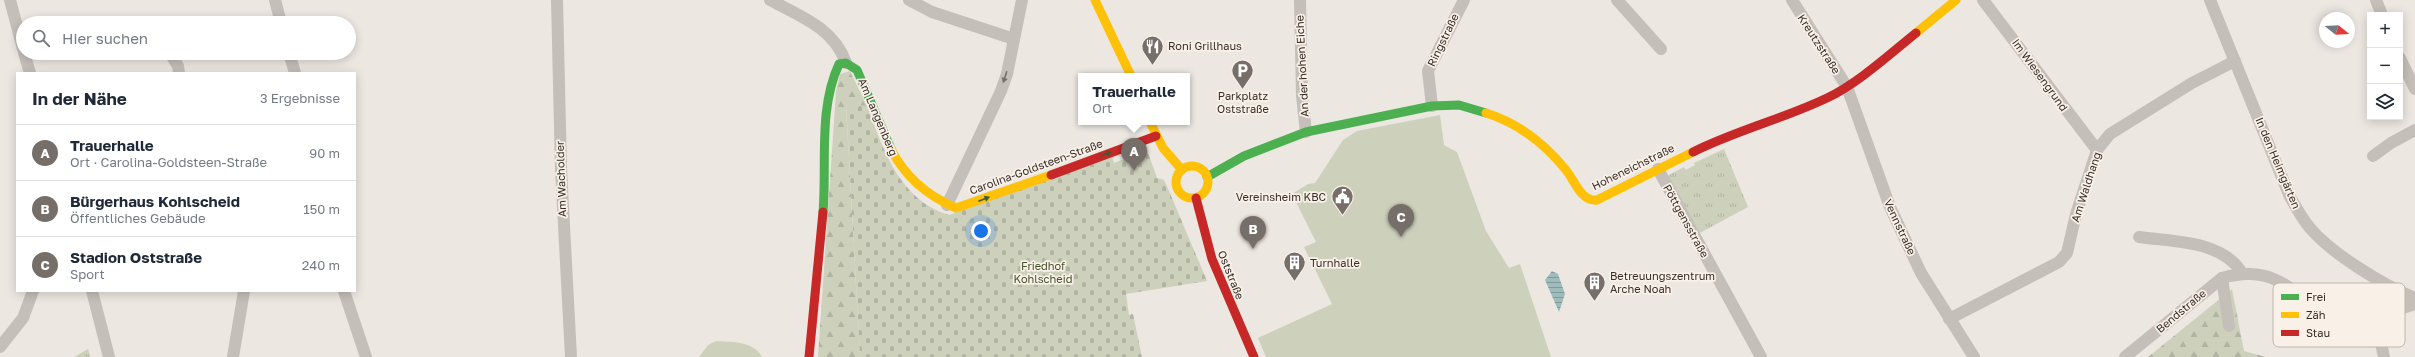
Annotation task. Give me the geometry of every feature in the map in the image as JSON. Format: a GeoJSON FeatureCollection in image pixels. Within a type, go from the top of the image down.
{"type":"FeatureCollection","features":[{"type":"Feature","properties":{"kind":"street"},"geometry":{"type":"LineString","coordinates":[[10,0],[16,23]]}},
{"type":"Feature","properties":{"kind":"street"},"geometry":{"type":"LineString","coordinates":[[275,0],[279,16]]}},
{"type":"Feature","properties":{"kind":"street","name":"Am Wacholder"},"geometry":{"type":"LineString","coordinates":[[557,0],[561,169],[571,357]]}},
{"type":"Feature","properties":{"kind":"street"},"geometry":{"type":"LineString","coordinates":[[770,0],[813,23],[828,34],[842,52],[846,63],[840,64],[835,71],[830,90],[824,196],[809,357]]}},
{"type":"Feature","properties":{"kind":"street"},"geometry":{"type":"LineString","coordinates":[[909,0],[932,12],[1014,39]]}},
{"type":"Feature","properties":{"kind":"street"},"geometry":{"type":"LineString","coordinates":[[947,205],[1000,91],[1014,39],[1022,0]]}},
{"type":"Feature","properties":{"kind":"street"},"geometry":{"type":"LineString","coordinates":[[1095,0],[1130,73]]}},
{"type":"Feature","properties":{"kind":"street","name":"An der hohen Eiche"},"geometry":{"type":"LineString","coordinates":[[1300,0],[1302,96],[1306,132]]}},
{"type":"Feature","properties":{"kind":"street","name":"Ringstraße"},"geometry":{"type":"LineString","coordinates":[[1432,106],[1428,71],[1464,0]]}},
{"type":"Feature","properties":{"kind":"street"},"geometry":{"type":"LineString","coordinates":[[1617,0],[1660,49]]}},
{"type":"Feature","properties":{"kind":"street","name":"Kreutzstraße"},"geometry":{"type":"LineString","coordinates":[[1792,0],[1847,87]]}},
{"type":"Feature","properties":{"kind":"street","name":"Hoheneichstraße"},"geometry":{"type":"LineString","coordinates":[[1207,177],[1244,156],[1306,132],[1432,106],[1459,105],[1478,109],[1502,118],[1528,133],[1556,157],[1580,192],[1590,201],[1606,196],[1721,138],[1828,98],[1847,87],[1956,0]]}},
{"type":"Feature","properties":{"kind":"street","name":"Im Wiesengrund"},"geometry":{"type":"LineString","coordinates":[[1983,0],[2097,150]]}},
{"type":"Feature","properties":{"kind":"street","name":"In den Heimgärten"},"geometry":{"type":"LineString","coordinates":[[2210,0],[2290,197],[2310,229],[2339,253],[2384,283]]}},
{"type":"Feature","properties":{"kind":"street"},"geometry":{"type":"LineString","coordinates":[[2376,0],[2381,12]]}},
{"type":"Feature","properties":{"kind":"street"},"geometry":{"type":"LineString","coordinates":[[26,60],[30,72]]}},
{"type":"Feature","properties":{"kind":"street"},"geometry":{"type":"LineString","coordinates":[[174,60],[178,66],[179,72]]}},
{"type":"Feature","properties":{"kind":"street"},"geometry":{"type":"LineString","coordinates":[[291,60],[295,72]]}},
{"type":"Feature","properties":{"kind":"street","name":"Am Waldhang"},"geometry":{"type":"LineString","coordinates":[[1949,318],[2059,262],[2067,253],[2076,214],[2097,150],[2110,134],[2127,122],[2192,83],[2235,61]]}},
{"type":"Feature","properties":{"kind":"street","name":"Am Langenberg"},"geometry":{"type":"LineString","coordinates":[[846,63],[857,70],[885,138],[897,161],[924,191],[947,205]]}},
{"type":"Feature","properties":{"kind":"street"},"geometry":{"type":"LineString","coordinates":[[2403,64],[2415,89]]}},
{"type":"Feature","properties":{"kind":"street","name":"Vennstraße"},"geometry":{"type":"LineString","coordinates":[[1847,87],[1890,207],[1921,273],[1974,357]]}},
{"type":"Feature","properties":{"kind":"street"},"geometry":{"type":"LineString","coordinates":[[1151,125],[1156,136],[1171,160],[1182,170]]}},
{"type":"Feature","properties":{"kind":"street"},"geometry":{"type":"LineString","coordinates":[[2373,156],[2391,143],[2415,130]]}},
{"type":"Feature","properties":{"kind":"street","name":"Carolina-Goldsteen-Straße"},"geometry":{"type":"LineString","coordinates":[[947,205],[956,208],[966,206],[1156,136]]}},
{"type":"Feature","properties":{"kind":"street"},"geometry":{"type":"LineString","coordinates":[[1196,167],[1207,177],[1207,187],[1196,198],[1185,196],[1177,188],[1176,178],[1182,170],[1196,167]]}},
{"type":"Feature","properties":{"kind":"street","name":"Pöttgensstraße"},"geometry":{"type":"LineString","coordinates":[[1658,169],[1761,357]]}},
{"type":"Feature","properties":{"kind":"street","name":"Oststraße"},"geometry":{"type":"LineString","coordinates":[[1196,198],[1206,244],[1226,297],[1254,357]]}},
{"type":"Feature","properties":{"kind":"street"},"geometry":{"type":"LineString","coordinates":[[2139,237],[2213,249],[2228,257],[2242,273]]}},
{"type":"Feature","properties":{"kind":"street","name":"Bendstraße"},"geometry":{"type":"LineString","coordinates":[[2125,357],[2222,278],[2242,273],[2264,275],[2284,283]]}},
{"type":"Feature","properties":{"kind":"street"},"geometry":{"type":"LineString","coordinates":[[2222,278],[2229,326]]}},
{"type":"Feature","properties":{"kind":"street"},"geometry":{"type":"LineString","coordinates":[[0,347],[23,318],[33,292]]}},
{"type":"Feature","properties":{"kind":"street"},"geometry":{"type":"LineString","coordinates":[[92,292],[110,357]]}},
{"type":"Feature","properties":{"kind":"street"},"geometry":{"type":"LineString","coordinates":[[232,357],[244,292]]}},
{"type":"Feature","properties":{"kind":"street"},"geometry":{"type":"LineString","coordinates":[[344,292],[366,357]]}},
{"type":"Feature","properties":{"kind":"street","name":"In den Heimgärten"},"geometry":{"type":"LineString","coordinates":[[2405,294],[2415,298]]}},
{"type":"Feature","properties":{"kind":"street","name":"Bendstraße"},"geometry":{"type":"LineString","coordinates":[[2405,307],[2415,304]]}},
{"type":"Feature","properties":{"kind":"street"},"geometry":{"type":"LineString","coordinates":[[2382,347],[2384,357]]}},
{"type":"Feature","properties":{"kind":"green space"},"geometry":{"type":"Polygon","coordinates":[[[850,71],[867,106],[846,105],[860,357],[818,357],[836,92],[840,74],[850,71]]]}},
{"type":"Feature","properties":{"kind":"green space","name":"Friedhof Kohlscheid"},"geometry":{"type":"Polygon","coordinates":[[[846,104],[867,106],[887,156],[906,186],[918,198],[932,208],[949,215],[1112,157],[1114,163],[1147,150],[1157,178],[1164,180],[1207,281],[1126,294],[1129,315],[1133,314],[1142,357],[860,357],[846,104]]]}},
{"type":"Feature","properties":{"kind":"green space"},"geometry":{"type":"Polygon","coordinates":[[[1440,115],[1444,145],[1457,152],[1486,231],[1509,268],[1520,264],[1551,357],[1266,357],[1258,338],[1332,304],[1304,247],[1316,242],[1292,194],[1308,184],[1315,183],[1343,140],[1357,131],[1440,115]]]}},
{"type":"Feature","properties":{"kind":"green space"},"geometry":{"type":"Polygon","coordinates":[[[1724,149],[1748,207],[1698,234],[1669,181],[1669,175],[1684,167],[1686,170],[1695,165],[1694,163],[1724,149]]]}},
{"type":"Feature","properties":{"kind":"green space"},"geometry":{"type":"Polygon","coordinates":[[[2232,289],[2244,351],[2266,357],[2148,357],[2232,289]]]}},
{"type":"Feature","properties":{"kind":"green space"},"geometry":{"type":"Polygon","coordinates":[[[716,341],[735,342],[748,345],[754,348],[762,357],[699,357],[708,345],[716,341]]]}},
{"type":"Feature","properties":{"kind":"green space"},"geometry":{"type":"Polygon","coordinates":[[[88,349],[90,357],[74,357],[88,349]]]}},
{"type":"Feature","properties":{"kind":"water"},"geometry":{"type":"Polygon","coordinates":[[[1552,271],[1558,274],[1565,294],[1559,312],[1545,280],[1552,271]]]}},
{"type":"Feature","properties":{"kind":"traffic: fast"},"geometry":{"type":"LineString","coordinates":[[823,212],[825,137],[828,99],[832,81],[839,64],[846,63],[857,70],[891,149]]}},
{"type":"Feature","properties":{"kind":"traffic: fast"},"geometry":{"type":"LineString","coordinates":[[1207,177],[1244,156],[1306,132],[1432,106],[1459,105],[1486,113]]}},
{"type":"Feature","properties":{"kind":"traffic: slow"},"geometry":{"type":"LineString","coordinates":[[1095,0],[1130,73]]}},
{"type":"Feature","properties":{"kind":"traffic: slow"},"geometry":{"type":"LineString","coordinates":[[1916,33],[1956,0]]}},
{"type":"Feature","properties":{"kind":"traffic: slow"},"geometry":{"type":"LineString","coordinates":[[1486,113],[1509,122],[1540,143],[1558,160],[1579,190],[1591,200],[1597,200],[1693,152]]}},
{"type":"Feature","properties":{"kind":"traffic: slow"},"geometry":{"type":"LineString","coordinates":[[1152,125],[1163,148],[1182,170]]}},
{"type":"Feature","properties":{"kind":"traffic: slow"},"geometry":{"type":"LineString","coordinates":[[891,149],[910,177],[936,198],[956,208],[1051,175]]}},
{"type":"Feature","properties":{"kind":"traffic: slow"},"geometry":{"type":"LineString","coordinates":[[1192,166],[1201,169],[1205,173],[1208,182],[1205,191],[1201,195],[1192,198],[1183,195],[1179,191],[1176,182],[1179,173],[1183,169],[1192,166]]}},
{"type":"Feature","properties":{"kind":"traffic: jam"},"geometry":{"type":"LineString","coordinates":[[1693,152],[1726,137],[1827,98],[1850,85],[1916,33]]}},
{"type":"Feature","properties":{"kind":"traffic: jam"},"geometry":{"type":"LineString","coordinates":[[1051,175],[1156,136]]}},
{"type":"Feature","properties":{"kind":"traffic: jam"},"geometry":{"type":"LineString","coordinates":[[1196,198],[1212,259],[1254,357]]}},
{"type":"Feature","properties":{"kind":"traffic: jam"},"geometry":{"type":"LineString","coordinates":[[809,357],[823,212]]}},
{"type":"Feature","properties":{"kind":"place","name":"Roni Grillhaus"},"geometry":{"type":"Point","coordinates":[1153,66]}},
{"type":"Feature","properties":{"kind":"place","name":"Parkplatz Oststraße"},"geometry":{"type":"Point","coordinates":[1243,90]}},
{"type":"Feature","properties":{"kind":"place","name":"Trauerhalle"},"geometry":{"type":"Point","coordinates":[1134,171]}},
{"type":"Feature","properties":{"kind":"place","name":"Vereinsheim KBC"},"geometry":{"type":"Point","coordinates":[1342,216]}},
{"type":"Feature","properties":{"kind":"place","name":"Stadion Oststraße"},"geometry":{"type":"Point","coordinates":[1401,237]}},
{"type":"Feature","properties":{"kind":"place","name":"Bürgerhaus Kohlscheid"},"geometry":{"type":"Point","coordinates":[1253,249]}},
{"type":"Feature","properties":{"kind":"place","name":"Turnhalle"},"geometry":{"type":"Point","coordinates":[1294,282]}},
{"type":"Feature","properties":{"kind":"place","name":"Betreuungszentrum Arche Noah"},"geometry":{"type":"Point","coordinates":[1594,302]}}]}
